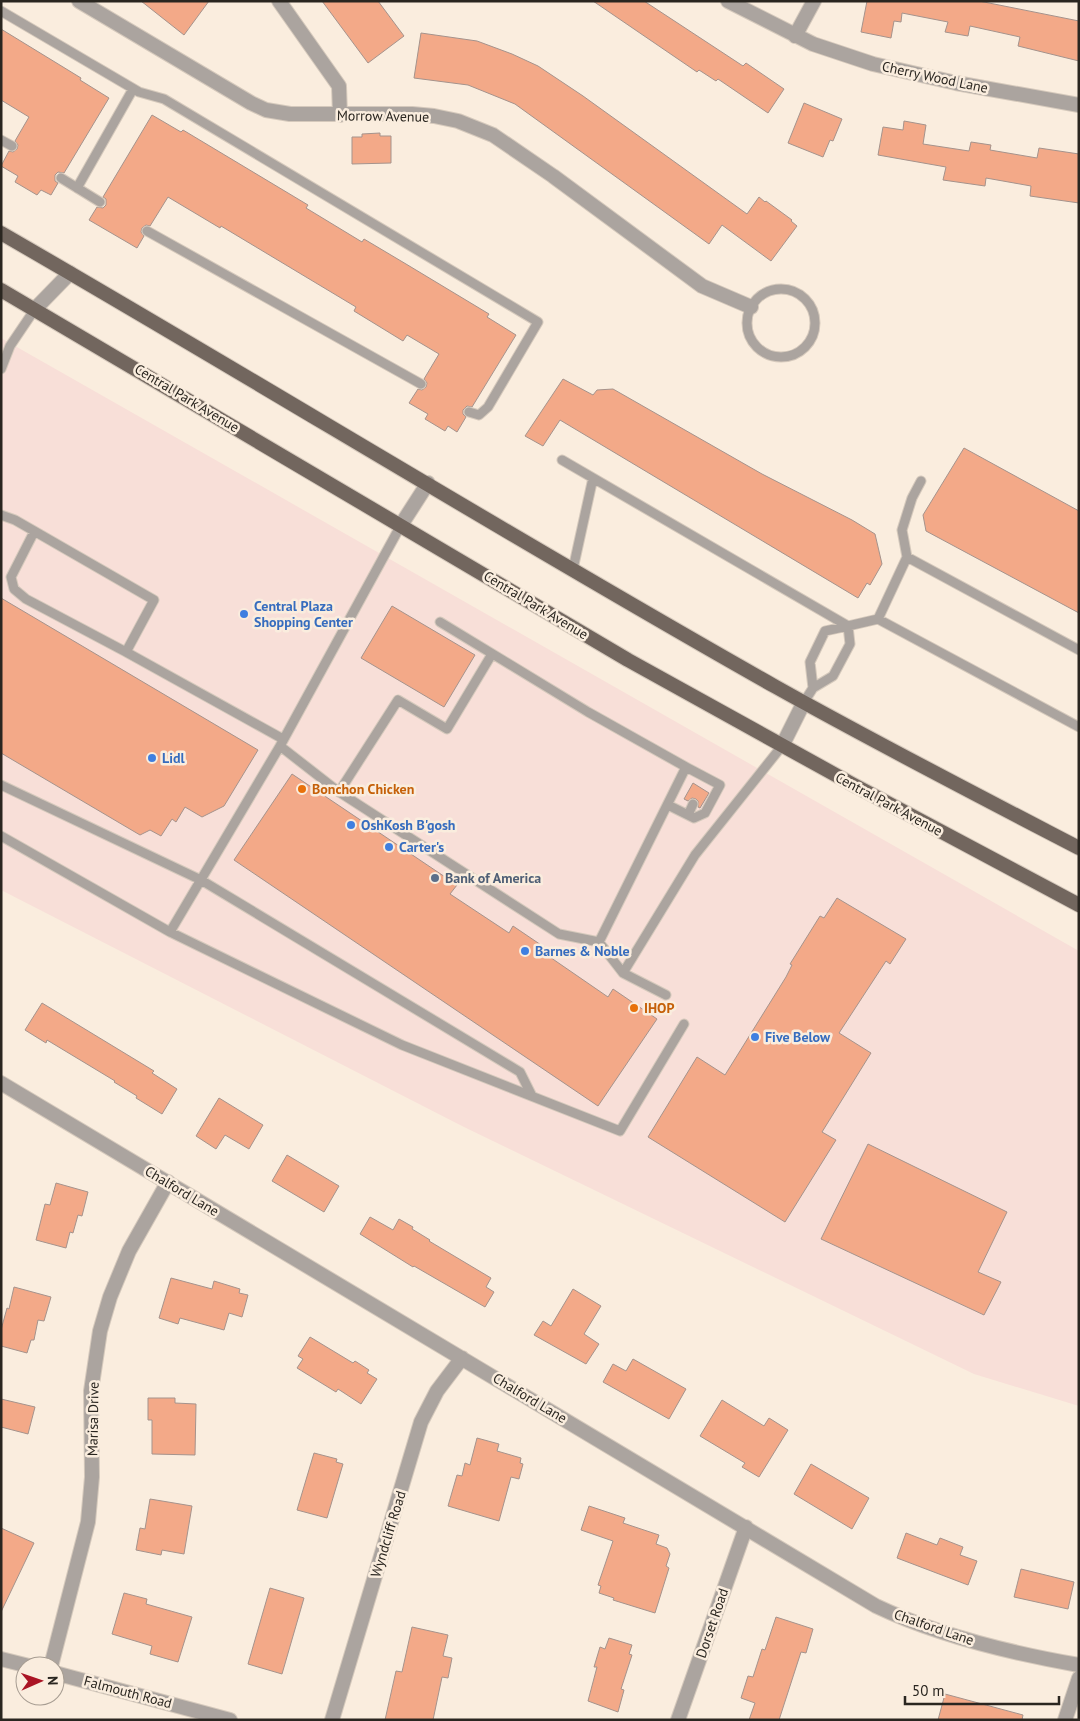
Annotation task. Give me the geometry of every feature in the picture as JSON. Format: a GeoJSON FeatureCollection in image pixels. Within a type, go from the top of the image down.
{"type":"FeatureCollection","features":[{"type":"Feature","properties":{"kind":"main road"},"geometry":{"type":"LineString","coordinates":[[1,234],[804,702],[949,781],[1079,848]]}},
{"type":"Feature","properties":{"kind":"main road","name":"Central Park Avenue"},"geometry":{"type":"LineString","coordinates":[[1,290],[628,660],[782,746],[1079,905]]}},
{"type":"Feature","properties":{"kind":"street","name":"Morrow Avenue"},"geometry":{"type":"LineString","coordinates":[[79,1],[251,103],[266,110],[290,114],[412,114],[434,116],[458,121],[493,135],[553,176],[702,286],[751,307]]}},
{"type":"Feature","properties":{"kind":"street"},"geometry":{"type":"LineString","coordinates":[[279,1],[339,86],[340,115]]}},
{"type":"Feature","properties":{"kind":"street","name":"Cherry Wood Lane"},"geometry":{"type":"LineString","coordinates":[[728,1],[813,44],[873,64],[956,83],[1079,105]]}},
{"type":"Feature","properties":{"kind":"street"},"geometry":{"type":"LineString","coordinates":[[795,36],[814,1]]}},
{"type":"Feature","properties":{"kind":"street"},"geometry":{"type":"LineString","coordinates":[[35,309],[70,273]]}},
{"type":"Feature","properties":{"kind":"street"},"geometry":{"type":"LineString","coordinates":[[401,525],[428,483]]}},
{"type":"Feature","properties":{"kind":"street"},"geometry":{"type":"LineString","coordinates":[[782,746],[804,702]]}},
{"type":"Feature","properties":{"kind":"street","name":"Chalford Lane"},"geometry":{"type":"LineString","coordinates":[[1,1083],[876,1606],[905,1620],[950,1635],[1046,1659],[1079,1665]]}},
{"type":"Feature","properties":{"kind":"street","name":"Marisa Drive"},"geometry":{"type":"LineString","coordinates":[[54,1656],[88,1522],[92,1477],[91,1391],[100,1331],[110,1297],[129,1251],[168,1182]]}},
{"type":"Feature","properties":{"kind":"street","name":"Wyndcliff Road"},"geometry":{"type":"LineString","coordinates":[[332,1720],[421,1422],[437,1391],[462,1358]]}},
{"type":"Feature","properties":{"kind":"street","name":"Dorset Road"},"geometry":{"type":"LineString","coordinates":[[678,1720],[746,1527]]}},
{"type":"Feature","properties":{"kind":"street"},"geometry":{"type":"LineString","coordinates":[[1,1659],[15,1662]]}},
{"type":"Feature","properties":{"kind":"street","name":"Falmouth Road"},"geometry":{"type":"LineString","coordinates":[[65,1676],[230,1720]]}},
{"type":"Feature","properties":{"kind":"street"},"geometry":{"type":"LineString","coordinates":[[1065,1720],[1079,1678]]}},
{"type":"Feature","properties":{"kind":"lane"},"geometry":{"type":"LineString","coordinates":[[1,10],[133,89],[164,99],[538,322],[488,407],[479,415],[469,412]]}},
{"type":"Feature","properties":{"kind":"lane"},"geometry":{"type":"LineString","coordinates":[[77,188],[133,89]]}},
{"type":"Feature","properties":{"kind":"lane"},"geometry":{"type":"LineString","coordinates":[[1,140],[12,146]]}},
{"type":"Feature","properties":{"kind":"lane"},"geometry":{"type":"LineString","coordinates":[[61,178],[100,202]]}},
{"type":"Feature","properties":{"kind":"lane"},"geometry":{"type":"LineString","coordinates":[[147,231],[421,384]]}},
{"type":"Feature","properties":{"kind":"lane"},"geometry":{"type":"LineString","coordinates":[[777,289],[787,289],[798,293],[809,304],[815,318],[815,329],[811,340],[804,349],[794,355],[782,357],[770,355],[760,349],[753,341],[748,330],[748,318],[751,307],[758,298],[767,292],[777,289]]}},
{"type":"Feature","properties":{"kind":"lane"},"geometry":{"type":"LineString","coordinates":[[1,369],[10,346],[35,309]]}},
{"type":"Feature","properties":{"kind":"lane"},"geometry":{"type":"LineString","coordinates":[[562,460],[848,626]]}},
{"type":"Feature","properties":{"kind":"lane"},"geometry":{"type":"LineString","coordinates":[[573,569],[593,478]]}},
{"type":"Feature","properties":{"kind":"lane"},"geometry":{"type":"LineString","coordinates":[[878,619],[907,558],[902,530],[912,498],[921,481]]}},
{"type":"Feature","properties":{"kind":"lane"},"geometry":{"type":"LineString","coordinates":[[1,516],[15,520],[154,600],[126,652]]}},
{"type":"Feature","properties":{"kind":"lane"},"geometry":{"type":"LineString","coordinates":[[170,932],[282,743],[401,525]]}},
{"type":"Feature","properties":{"kind":"lane"},"geometry":{"type":"LineString","coordinates":[[34,532],[11,577],[14,590],[26,599],[126,652],[282,743],[339,792],[559,934],[599,942],[623,973],[666,995]]}},
{"type":"Feature","properties":{"kind":"lane"},"geometry":{"type":"LineString","coordinates":[[907,558],[1079,650]]}},
{"type":"Feature","properties":{"kind":"lane"},"geometry":{"type":"LineString","coordinates":[[813,688],[810,662],[825,632],[878,619],[1079,727]]}},
{"type":"Feature","properties":{"kind":"lane"},"geometry":{"type":"LineString","coordinates":[[440,622],[588,712],[720,785],[705,812],[694,818],[668,805]]}},
{"type":"Feature","properties":{"kind":"lane"},"geometry":{"type":"LineString","coordinates":[[804,702],[813,688],[833,676],[850,644],[848,626]]}},
{"type":"Feature","properties":{"kind":"lane"},"geometry":{"type":"LineString","coordinates":[[339,792],[398,700],[447,729],[492,654]]}},
{"type":"Feature","properties":{"kind":"lane"},"geometry":{"type":"LineString","coordinates":[[623,973],[695,855],[782,746]]}},
{"type":"Feature","properties":{"kind":"lane"},"geometry":{"type":"LineString","coordinates":[[599,942],[686,767]]}},
{"type":"Feature","properties":{"kind":"lane"},"geometry":{"type":"LineString","coordinates":[[702,789],[707,779]]}},
{"type":"Feature","properties":{"kind":"lane"},"geometry":{"type":"LineString","coordinates":[[1,784],[201,880],[520,1072],[532,1096]]}},
{"type":"Feature","properties":{"kind":"lane"},"geometry":{"type":"LineString","coordinates":[[688,815],[694,804]]}},
{"type":"Feature","properties":{"kind":"lane"},"geometry":{"type":"LineString","coordinates":[[1,836],[170,932],[402,1046],[620,1131],[684,1024]]}},
{"type":"Feature","properties":{"kind":"shaded area","name":"Central Plaza Shopping Center"},"geometry":{"type":"Polygon","coordinates":[[[1,338],[1079,951],[1079,1406],[974,1374],[462,1126],[1,890],[1,338]]]}},
{"type":"Feature","properties":{"kind":"building"},"geometry":{"type":"Polygon","coordinates":[[[141,1],[209,1],[184,35],[141,1]]]}},
{"type":"Feature","properties":{"kind":"building"},"geometry":{"type":"Polygon","coordinates":[[[322,1],[378,1],[404,36],[368,63],[322,1]]]}},
{"type":"Feature","properties":{"kind":"building"},"geometry":{"type":"Polygon","coordinates":[[[593,1],[644,1],[743,66],[746,63],[784,89],[768,113],[718,79],[716,81],[699,70],[697,72],[593,1]]]}},
{"type":"Feature","properties":{"kind":"building"},"geometry":{"type":"Polygon","coordinates":[[[867,1],[979,1],[1079,21],[1079,61],[1018,46],[1020,37],[970,26],[968,36],[945,32],[948,22],[902,13],[901,22],[894,21],[891,38],[861,32],[867,1]]]}},
{"type":"Feature","properties":{"kind":"building"},"geometry":{"type":"Polygon","coordinates":[[[1,29],[81,78],[80,80],[109,98],[64,173],[58,172],[55,175],[55,181],[58,183],[51,195],[41,190],[37,195],[15,182],[18,176],[1,166],[9,151],[13,152],[17,149],[18,145],[15,141],[29,117],[1,100],[1,29]]]}},
{"type":"Feature","properties":{"kind":"building"},"geometry":{"type":"Polygon","coordinates":[[[421,33],[477,41],[538,66],[583,96],[747,214],[759,197],[792,220],[797,226],[771,261],[722,225],[709,244],[515,104],[468,85],[414,78],[421,33]]]}},
{"type":"Feature","properties":{"kind":"building"},"geometry":{"type":"Polygon","coordinates":[[[804,103],[842,119],[833,141],[830,140],[823,157],[788,143],[804,103]]]}},
{"type":"Feature","properties":{"kind":"building"},"geometry":{"type":"Polygon","coordinates":[[[152,115],[181,132],[183,130],[308,205],[306,208],[362,242],[364,239],[489,314],[487,317],[516,335],[472,407],[467,406],[463,410],[463,414],[466,417],[457,432],[448,426],[445,431],[425,419],[428,414],[409,403],[418,389],[422,390],[426,387],[427,383],[424,379],[439,354],[407,335],[403,341],[354,311],[356,307],[221,226],[220,228],[168,197],[150,226],[146,225],[142,228],[141,232],[144,236],[137,248],[89,220],[97,207],[103,208],[106,205],[106,199],[103,197],[152,115]]]}},
{"type":"Feature","properties":{"kind":"building"},"geometry":{"type":"Polygon","coordinates":[[[904,121],[926,125],[923,144],[969,151],[971,142],[991,145],[990,150],[1037,158],[1039,148],[1079,154],[1079,203],[1030,196],[1031,186],[986,178],[985,186],[943,180],[946,167],[878,155],[883,127],[903,130],[904,121]]]}},
{"type":"Feature","properties":{"kind":"building"},"geometry":{"type":"Polygon","coordinates":[[[380,133],[380,136],[391,136],[391,163],[352,164],[352,137],[362,137],[362,134],[380,133]]]}},
{"type":"Feature","properties":{"kind":"building"},"geometry":{"type":"Polygon","coordinates":[[[563,379],[593,395],[597,390],[613,389],[762,474],[852,520],[875,534],[882,564],[870,585],[867,583],[858,598],[560,420],[543,446],[525,436],[563,379]]]}},
{"type":"Feature","properties":{"kind":"building"},"geometry":{"type":"Polygon","coordinates":[[[964,448],[1079,511],[1079,613],[926,531],[923,515],[964,448]]]}},
{"type":"Feature","properties":{"kind":"building"},"geometry":{"type":"Polygon","coordinates":[[[1,598],[258,750],[224,806],[202,817],[185,807],[176,822],[172,819],[161,836],[150,830],[140,835],[1,753],[1,598]]]}},
{"type":"Feature","properties":{"kind":"building"},"geometry":{"type":"Polygon","coordinates":[[[392,606],[475,655],[444,707],[361,658],[392,606]]]}},
{"type":"Feature","properties":{"kind":"building"},"geometry":{"type":"Polygon","coordinates":[[[292,774],[457,885],[450,894],[509,933],[513,926],[547,949],[544,953],[608,997],[613,989],[657,1019],[598,1106],[234,860],[292,774]]]}},
{"type":"Feature","properties":{"kind":"building"},"geometry":{"type":"Polygon","coordinates":[[[693,783],[709,793],[700,808],[696,799],[692,798],[688,801],[684,799],[693,783]]]}},
{"type":"Feature","properties":{"kind":"building"},"geometry":{"type":"Polygon","coordinates":[[[837,898],[906,939],[890,964],[886,961],[839,1033],[871,1053],[822,1132],[836,1140],[785,1222],[648,1137],[697,1057],[725,1075],[786,977],[792,965],[790,964],[820,916],[824,918],[837,898]]]}},
{"type":"Feature","properties":{"kind":"building"},"geometry":{"type":"Polygon","coordinates":[[[42,1003],[154,1071],[152,1073],[177,1089],[162,1114],[136,1098],[137,1096],[115,1081],[47,1040],[46,1043],[25,1030],[42,1003]]]}},
{"type":"Feature","properties":{"kind":"building"},"geometry":{"type":"Polygon","coordinates":[[[219,1098],[263,1125],[249,1149],[225,1135],[216,1149],[196,1136],[219,1098]]]}},
{"type":"Feature","properties":{"kind":"building"},"geometry":{"type":"Polygon","coordinates":[[[868,1144],[1007,1212],[978,1272],[1001,1282],[984,1315],[821,1239],[868,1144]]]}},
{"type":"Feature","properties":{"kind":"building"},"geometry":{"type":"Polygon","coordinates":[[[287,1155],[339,1186],[324,1212],[272,1181],[287,1155]]]}},
{"type":"Feature","properties":{"kind":"building"},"geometry":{"type":"Polygon","coordinates":[[[56,1183],[88,1192],[82,1216],[78,1215],[73,1233],[70,1232],[66,1248],[36,1240],[45,1204],[50,1205],[56,1183]]]}},
{"type":"Feature","properties":{"kind":"building"},"geometry":{"type":"Polygon","coordinates":[[[370,1217],[393,1230],[399,1219],[413,1227],[412,1229],[429,1241],[491,1278],[486,1287],[494,1292],[485,1307],[413,1267],[360,1234],[370,1217]]]}},
{"type":"Feature","properties":{"kind":"building"},"geometry":{"type":"Polygon","coordinates":[[[171,1278],[212,1289],[214,1281],[240,1289],[239,1293],[248,1295],[242,1317],[229,1313],[224,1330],[180,1318],[178,1324],[159,1318],[171,1278]]]}},
{"type":"Feature","properties":{"kind":"building"},"geometry":{"type":"Polygon","coordinates":[[[14,1287],[51,1297],[44,1321],[38,1320],[34,1340],[31,1340],[27,1353],[1,1346],[1,1330],[7,1308],[9,1309],[14,1287]]]}},
{"type":"Feature","properties":{"kind":"building"},"geometry":{"type":"Polygon","coordinates":[[[573,1289],[601,1306],[584,1334],[599,1344],[586,1364],[534,1335],[543,1321],[551,1326],[573,1289]]]}},
{"type":"Feature","properties":{"kind":"building"},"geometry":{"type":"Polygon","coordinates":[[[310,1337],[353,1363],[355,1361],[369,1370],[367,1373],[377,1379],[361,1404],[338,1389],[336,1392],[297,1368],[303,1359],[298,1356],[310,1337]]]}},
{"type":"Feature","properties":{"kind":"building"},"geometry":{"type":"Polygon","coordinates":[[[633,1359],[686,1389],[669,1419],[603,1382],[613,1364],[626,1371],[633,1359]]]}},
{"type":"Feature","properties":{"kind":"building"},"geometry":{"type":"Polygon","coordinates":[[[148,1398],[175,1398],[175,1403],[196,1404],[195,1455],[152,1454],[152,1420],[148,1420],[148,1398]]]}},
{"type":"Feature","properties":{"kind":"building"},"geometry":{"type":"Polygon","coordinates":[[[1,1399],[35,1407],[28,1434],[1,1427],[1,1399]]]}},
{"type":"Feature","properties":{"kind":"building"},"geometry":{"type":"Polygon","coordinates":[[[722,1400],[764,1426],[769,1418],[788,1430],[759,1477],[742,1467],[745,1463],[700,1436],[722,1400]]]}},
{"type":"Feature","properties":{"kind":"building"},"geometry":{"type":"Polygon","coordinates":[[[477,1438],[499,1444],[497,1451],[521,1458],[520,1463],[523,1464],[519,1479],[511,1477],[499,1521],[448,1506],[457,1475],[462,1476],[465,1463],[470,1465],[477,1438]]]}},
{"type":"Feature","properties":{"kind":"building"},"geometry":{"type":"Polygon","coordinates":[[[314,1453],[337,1459],[336,1462],[343,1464],[327,1518],[297,1510],[314,1453]]]}},
{"type":"Feature","properties":{"kind":"building"},"geometry":{"type":"Polygon","coordinates":[[[811,1464],[869,1498],[852,1529],[794,1494],[811,1464]]]}},
{"type":"Feature","properties":{"kind":"building"},"geometry":{"type":"Polygon","coordinates":[[[150,1499],[192,1506],[184,1554],[162,1550],[161,1555],[136,1550],[140,1528],[145,1529],[150,1499]]]}},
{"type":"Feature","properties":{"kind":"building"},"geometry":{"type":"Polygon","coordinates":[[[589,1506],[625,1518],[623,1523],[659,1535],[656,1544],[667,1548],[670,1554],[666,1566],[669,1568],[655,1613],[613,1600],[614,1598],[599,1593],[601,1586],[598,1585],[613,1541],[581,1530],[589,1506]]]}},
{"type":"Feature","properties":{"kind":"building"},"geometry":{"type":"Polygon","coordinates":[[[1,1528],[34,1543],[1,1612],[1,1528]]]}},
{"type":"Feature","properties":{"kind":"building"},"geometry":{"type":"Polygon","coordinates":[[[906,1533],[937,1545],[940,1538],[963,1547],[960,1555],[977,1561],[968,1585],[897,1558],[906,1533]]]}},
{"type":"Feature","properties":{"kind":"building"},"geometry":{"type":"Polygon","coordinates":[[[1021,1569],[1074,1582],[1068,1609],[1014,1597],[1021,1569]]]}},
{"type":"Feature","properties":{"kind":"building"},"geometry":{"type":"Polygon","coordinates":[[[270,1588],[304,1598],[282,1674],[248,1664],[270,1588]]]}},
{"type":"Feature","properties":{"kind":"building"},"geometry":{"type":"Polygon","coordinates":[[[124,1593],[147,1599],[146,1604],[192,1617],[178,1662],[150,1654],[152,1646],[112,1634],[124,1593]]]}},
{"type":"Feature","properties":{"kind":"building"},"geometry":{"type":"Polygon","coordinates":[[[776,1617],[813,1629],[806,1653],[801,1652],[779,1720],[749,1720],[755,1703],[741,1698],[748,1676],[753,1677],[762,1649],[765,1650],[776,1617]]]}},
{"type":"Feature","properties":{"kind":"building"},"geometry":{"type":"Polygon","coordinates":[[[412,1627],[448,1635],[443,1656],[452,1658],[448,1678],[442,1677],[433,1720],[385,1720],[396,1671],[402,1672],[412,1627]]]}},
{"type":"Feature","properties":{"kind":"building"},"geometry":{"type":"Polygon","coordinates":[[[609,1638],[632,1645],[629,1654],[632,1655],[621,1689],[624,1690],[618,1712],[588,1701],[597,1667],[594,1667],[600,1647],[605,1649],[609,1638]]]}},
{"type":"Feature","properties":{"kind":"building"},"geometry":{"type":"Polygon","coordinates":[[[945,1694],[1023,1715],[1022,1720],[938,1720],[945,1694]]]}},
{"type":"Feature","properties":{"kind":"place","name":"Central Plaza Shopping Center"},"geometry":{"type":"Point","coordinates":[244,614]}},
{"type":"Feature","properties":{"kind":"place","name":"Lidl"},"geometry":{"type":"Point","coordinates":[152,758]}},
{"type":"Feature","properties":{"kind":"place","name":"Bonchon Chicken"},"geometry":{"type":"Point","coordinates":[302,789]}},
{"type":"Feature","properties":{"kind":"place","name":"OshKosh B'gosh"},"geometry":{"type":"Point","coordinates":[351,825]}},
{"type":"Feature","properties":{"kind":"place","name":"Carter's"},"geometry":{"type":"Point","coordinates":[389,847]}},
{"type":"Feature","properties":{"kind":"place","name":"Bank of America"},"geometry":{"type":"Point","coordinates":[435,878]}},
{"type":"Feature","properties":{"kind":"place","name":"Barnes & Noble"},"geometry":{"type":"Point","coordinates":[525,951]}},
{"type":"Feature","properties":{"kind":"place","name":"IHOP"},"geometry":{"type":"Point","coordinates":[634,1008]}},
{"type":"Feature","properties":{"kind":"place","name":"Five Below"},"geometry":{"type":"Point","coordinates":[755,1037]}}]}
